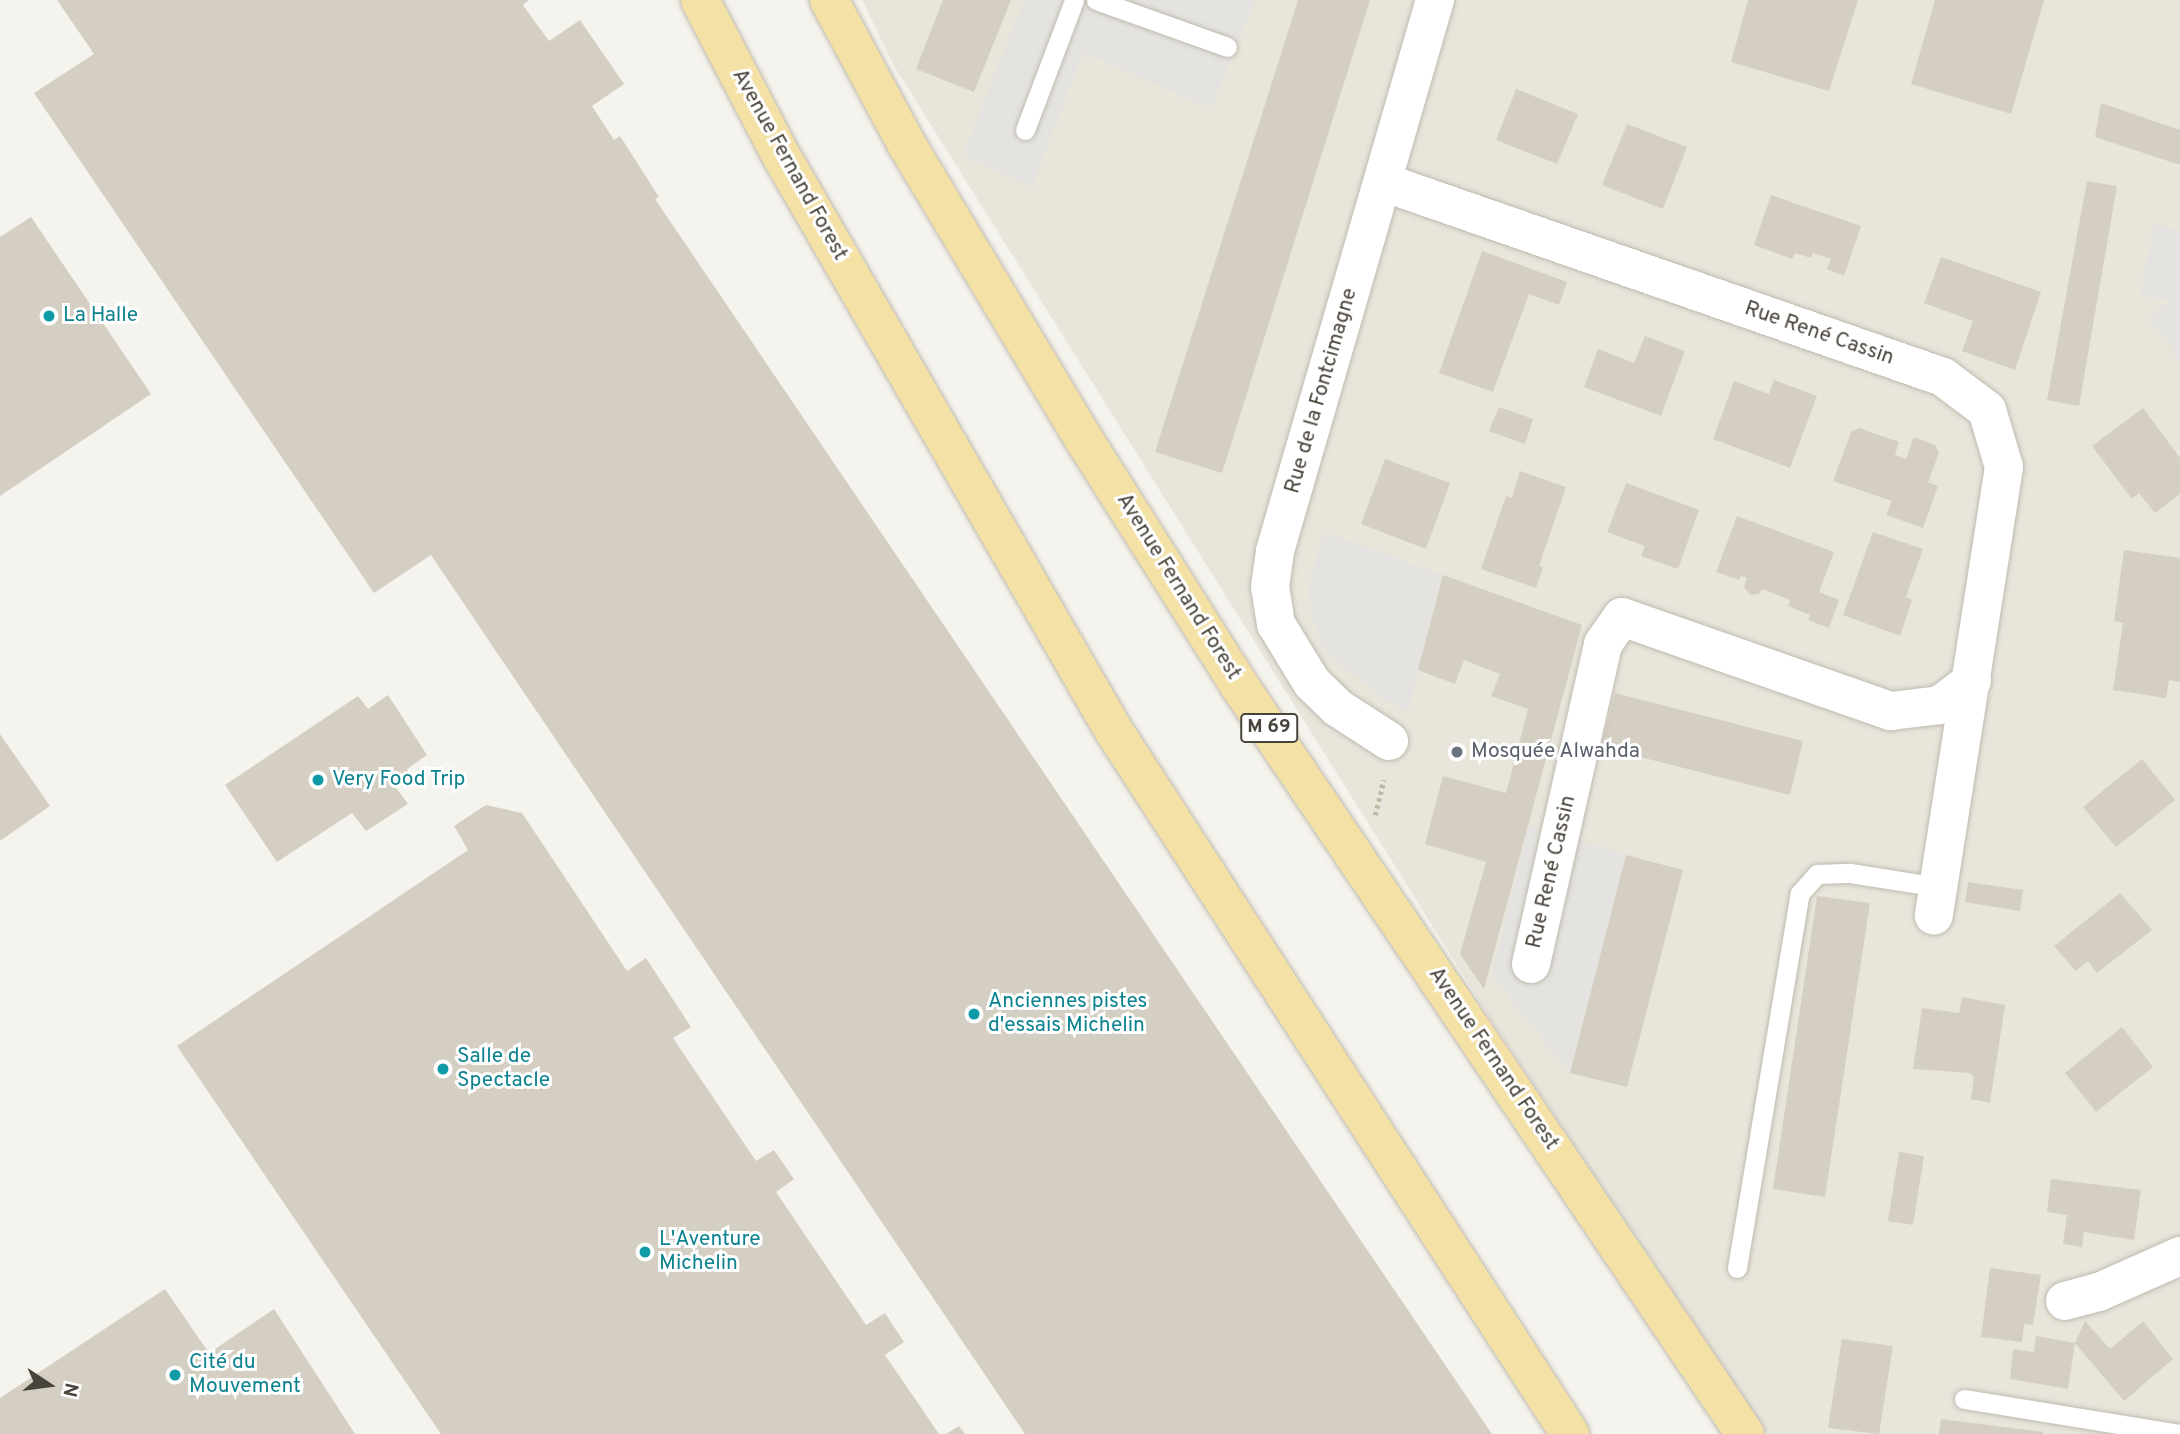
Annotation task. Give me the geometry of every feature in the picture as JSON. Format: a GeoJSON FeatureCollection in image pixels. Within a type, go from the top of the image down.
{"type":"FeatureCollection","features":[{"type":"Feature","properties":{"kind":"main road","name":"Avenue Fernand Forest"},"geometry":{"type":"LineString","coordinates":[[699,0],[779,152],[1114,731],[1570,1434]]}},
{"type":"Feature","properties":{"kind":"main road","name":"Avenue Fernand Forest"},"geometry":{"type":"LineString","coordinates":[[829,0],[907,145],[1083,438],[1239,685],[1347,841],[1745,1434]]}},
{"type":"Feature","properties":{"kind":"street","name":"Rue de la Fontcimagne"},"geometry":{"type":"LineString","coordinates":[[1389,741],[1362,726],[1312,682],[1276,624],[1270,587],[1275,551],[1435,0]]}},
{"type":"Feature","properties":{"kind":"street","name":"Rue René Cassin"},"geometry":{"type":"LineString","coordinates":[[1383,182],[1943,377],[1987,410],[2004,467],[1936,901]]}},
{"type":"Feature","properties":{"kind":"street","name":"Rue René Cassin"},"geometry":{"type":"LineString","coordinates":[[1531,964],[1603,643],[1622,617],[1891,711],[1940,705],[1972,681]]}},
{"type":"Feature","properties":{"kind":"street"},"geometry":{"type":"LineString","coordinates":[[2065,1301],[2111,1287],[2180,1256]]}},
{"type":"Feature","properties":{"kind":"lane"},"geometry":{"type":"LineString","coordinates":[[1025,130],[1074,0]]}},
{"type":"Feature","properties":{"kind":"lane"},"geometry":{"type":"LineString","coordinates":[[1096,0],[1227,47]]}},
{"type":"Feature","properties":{"kind":"lane"},"geometry":{"type":"LineString","coordinates":[[1737,1268],[1800,893],[1817,874],[1850,873],[1936,901]]}},
{"type":"Feature","properties":{"kind":"lane"},"geometry":{"type":"LineString","coordinates":[[1964,1399],[2180,1434]]}},
{"type":"Feature","properties":{"kind":"path"},"geometry":{"type":"LineString","coordinates":[[1347,841],[1373,822],[1388,761],[1389,741]]}},
{"type":"Feature","properties":{"kind":"shaded area"},"geometry":{"type":"Polygon","coordinates":[[[862,0],[2180,0],[2180,1434],[1768,1434],[1492,1021],[894,66],[862,0]]]}},
{"type":"Feature","properties":{"kind":"shaded area"},"geometry":{"type":"Polygon","coordinates":[[[1024,0],[1255,0],[1211,109],[1083,52],[1032,187],[963,155],[1024,0]]]}},
{"type":"Feature","properties":{"kind":"shaded area"},"geometry":{"type":"Polygon","coordinates":[[[2154,225],[2180,229],[2180,365],[2173,357],[2177,354],[2148,321],[2170,301],[2140,295],[2154,225]]]}},
{"type":"Feature","properties":{"kind":"shaded area"},"geometry":{"type":"Polygon","coordinates":[[[1324,532],[1443,575],[1408,711],[1381,698],[1324,649],[1312,617],[1308,587],[1324,532]]]}},
{"type":"Feature","properties":{"kind":"shaded area"},"geometry":{"type":"Polygon","coordinates":[[[1529,825],[1626,855],[1570,1073],[1492,976],[1529,825]]]}},
{"type":"Feature","properties":{"kind":"building","name":"Anciennes pistes d'essais Michelin"},"geometry":{"type":"Polygon","coordinates":[[[57,0],[529,0],[523,5],[549,41],[580,20],[624,84],[592,106],[614,140],[620,136],[659,197],[655,199],[1492,1434],[1025,1434],[431,555],[374,593],[34,93],[94,54],[57,0]]]}},
{"type":"Feature","properties":{"kind":"building"},"geometry":{"type":"Polygon","coordinates":[[[943,0],[1011,0],[974,92],[916,69],[943,0]]]}},
{"type":"Feature","properties":{"kind":"building"},"geometry":{"type":"Polygon","coordinates":[[[1298,0],[1370,0],[1222,473],[1155,452],[1298,0]]]}},
{"type":"Feature","properties":{"kind":"building"},"geometry":{"type":"Polygon","coordinates":[[[1748,0],[1858,0],[1829,91],[1731,62],[1748,0]]]}},
{"type":"Feature","properties":{"kind":"building"},"geometry":{"type":"Polygon","coordinates":[[[1935,0],[2044,0],[2011,114],[1911,84],[1935,0]]]}},
{"type":"Feature","properties":{"kind":"building"},"geometry":{"type":"Polygon","coordinates":[[[1516,89],[1578,114],[1557,164],[1496,140],[1516,89]]]}},
{"type":"Feature","properties":{"kind":"building"},"geometry":{"type":"Polygon","coordinates":[[[2101,103],[2180,130],[2180,165],[2095,137],[2101,103]]]}},
{"type":"Feature","properties":{"kind":"building"},"geometry":{"type":"Polygon","coordinates":[[[1627,124],[1687,147],[1663,209],[1602,185],[1627,124]]]}},
{"type":"Feature","properties":{"kind":"building"},"geometry":{"type":"Polygon","coordinates":[[[2087,181],[2117,186],[2079,406],[2047,400],[2087,181]]]}},
{"type":"Feature","properties":{"kind":"building"},"geometry":{"type":"Polygon","coordinates":[[[1771,195],[1861,226],[1844,276],[1827,269],[1831,259],[1813,253],[1811,258],[1795,253],[1792,259],[1754,245],[1771,195]]]}},
{"type":"Feature","properties":{"kind":"building","name":"La Halle"},"geometry":{"type":"Polygon","coordinates":[[[31,217],[151,394],[0,496],[0,237],[31,217]]]}},
{"type":"Feature","properties":{"kind":"building"},"geometry":{"type":"Polygon","coordinates":[[[1482,251],[1567,282],[1559,305],[1529,294],[1493,392],[1439,373],[1482,251]]]}},
{"type":"Feature","properties":{"kind":"building"},"geometry":{"type":"Polygon","coordinates":[[[1941,257],[2041,292],[2015,370],[1962,351],[1973,321],[1924,303],[1941,257]]]}},
{"type":"Feature","properties":{"kind":"building"},"geometry":{"type":"Polygon","coordinates":[[[1645,336],[1685,351],[1661,416],[1584,387],[1598,349],[1634,363],[1645,336]]]}},
{"type":"Feature","properties":{"kind":"building"},"geometry":{"type":"Polygon","coordinates":[[[1774,380],[1817,396],[1790,468],[1713,439],[1734,381],[1769,394],[1774,380]]]}},
{"type":"Feature","properties":{"kind":"building"},"geometry":{"type":"Polygon","coordinates":[[[1499,407],[1533,419],[1525,444],[1489,431],[1499,407]]]}},
{"type":"Feature","properties":{"kind":"building"},"geometry":{"type":"Polygon","coordinates":[[[2143,408],[2180,458],[2180,494],[2155,513],[2139,493],[2132,499],[2092,446],[2143,408]]]}},
{"type":"Feature","properties":{"kind":"building"},"geometry":{"type":"Polygon","coordinates":[[[1859,428],[1899,442],[1895,455],[1906,459],[1914,437],[1935,445],[1939,453],[1928,482],[1938,486],[1923,528],[1886,515],[1892,501],[1833,481],[1851,432],[1859,428]]]}},
{"type":"Feature","properties":{"kind":"building"},"geometry":{"type":"Polygon","coordinates":[[[1385,459],[1450,483],[1426,549],[1361,524],[1385,459]]]}},
{"type":"Feature","properties":{"kind":"building"},"geometry":{"type":"Polygon","coordinates":[[[1520,471],[1566,487],[1539,566],[1543,567],[1536,588],[1481,569],[1506,496],[1512,498],[1520,471]]]}},
{"type":"Feature","properties":{"kind":"building"},"geometry":{"type":"Polygon","coordinates":[[[1626,483],[1699,510],[1678,569],[1641,556],[1645,546],[1607,532],[1626,483]]]}},
{"type":"Feature","properties":{"kind":"building"},"geometry":{"type":"Polygon","coordinates":[[[1737,516],[1834,552],[1819,592],[1839,600],[1829,628],[1808,620],[1810,615],[1788,606],[1790,600],[1763,589],[1759,594],[1750,595],[1744,587],[1747,578],[1741,576],[1739,580],[1716,572],[1737,516]]]}},
{"type":"Feature","properties":{"kind":"building"},"geometry":{"type":"Polygon","coordinates":[[[1873,532],[1923,549],[1906,597],[1912,600],[1900,636],[1843,615],[1873,532]]]}},
{"type":"Feature","properties":{"kind":"building"},"geometry":{"type":"Polygon","coordinates":[[[2124,550],[2180,558],[2180,682],[2169,680],[2166,698],[2113,690],[2123,623],[2114,621],[2124,550]]]}},
{"type":"Feature","properties":{"kind":"building"},"geometry":{"type":"Polygon","coordinates":[[[1443,575],[1582,625],[1484,989],[1460,954],[1486,862],[1425,844],[1443,776],[1506,793],[1528,709],[1491,696],[1500,674],[1464,660],[1455,684],[1418,670],[1443,575]]]}},
{"type":"Feature","properties":{"kind":"building"},"geometry":{"type":"Polygon","coordinates":[[[1615,693],[1803,741],[1790,795],[1601,747],[1615,693]]]}},
{"type":"Feature","properties":{"kind":"building","name":"Very Food Trip"},"geometry":{"type":"Polygon","coordinates":[[[388,695],[427,755],[407,769],[410,774],[394,785],[408,804],[366,831],[352,813],[277,862],[225,785],[358,696],[368,709],[388,695]]]}},
{"type":"Feature","properties":{"kind":"building"},"geometry":{"type":"Polygon","coordinates":[[[0,734],[50,806],[0,841],[0,734]]]}},
{"type":"Feature","properties":{"kind":"building"},"geometry":{"type":"Polygon","coordinates":[[[2142,759],[2175,800],[2116,847],[2083,807],[2142,759]]]}},
{"type":"Feature","properties":{"kind":"building"},"geometry":{"type":"Polygon","coordinates":[[[486,805],[522,813],[627,971],[646,958],[691,1027],[673,1038],[756,1161],[774,1150],[794,1179],[776,1192],[866,1325],[885,1313],[904,1342],[885,1355],[939,1434],[441,1434],[177,1046],[468,850],[454,826],[486,805]]]}},
{"type":"Feature","properties":{"kind":"building"},"geometry":{"type":"Polygon","coordinates":[[[1626,855],[1683,870],[1627,1087],[1570,1073],[1626,855]]]}},
{"type":"Feature","properties":{"kind":"building"},"geometry":{"type":"Polygon","coordinates":[[[1968,882],[2023,890],[2020,911],[1965,902],[1968,882]]]}},
{"type":"Feature","properties":{"kind":"building"},"geometry":{"type":"Polygon","coordinates":[[[2120,893],[2152,930],[2097,973],[2088,961],[2076,971],[2054,946],[2120,893]]]}},
{"type":"Feature","properties":{"kind":"building"},"geometry":{"type":"Polygon","coordinates":[[[1817,896],[1870,903],[1825,1197],[1773,1189],[1817,896]]]}},
{"type":"Feature","properties":{"kind":"building"},"geometry":{"type":"Polygon","coordinates":[[[1962,997],[2005,1005],[1990,1103],[1971,1099],[1974,1077],[1970,1073],[1913,1069],[1922,1008],[1959,1013],[1962,997]]]}},
{"type":"Feature","properties":{"kind":"building"},"geometry":{"type":"Polygon","coordinates":[[[2122,1027],[2153,1067],[2096,1112],[2065,1073],[2122,1027]]]}},
{"type":"Feature","properties":{"kind":"building"},"geometry":{"type":"Polygon","coordinates":[[[1899,1152],[1924,1156],[1913,1225],[1888,1221],[1899,1152]]]}},
{"type":"Feature","properties":{"kind":"building"},"geometry":{"type":"Polygon","coordinates":[[[2051,1179],[2141,1190],[2134,1240],[2084,1232],[2082,1247],[2063,1244],[2067,1215],[2047,1212],[2051,1179]]]}},
{"type":"Feature","properties":{"kind":"building"},"geometry":{"type":"Polygon","coordinates":[[[1990,1268],[2041,1275],[2033,1325],[2024,1324],[2022,1342],[1981,1337],[1990,1268]]]}},
{"type":"Feature","properties":{"kind":"building","name":"Cité du Mouvement"},"geometry":{"type":"Polygon","coordinates":[[[165,1289],[209,1353],[274,1309],[355,1434],[0,1434],[0,1398],[165,1289]]]}},
{"type":"Feature","properties":{"kind":"building"},"geometry":{"type":"Polygon","coordinates":[[[2085,1321],[2110,1349],[2143,1321],[2173,1359],[2124,1401],[2075,1343],[2085,1321]]]}},
{"type":"Feature","properties":{"kind":"building"},"geometry":{"type":"Polygon","coordinates":[[[2036,1336],[2075,1343],[2068,1389],[2010,1379],[2013,1349],[2034,1352],[2036,1336]]]}},
{"type":"Feature","properties":{"kind":"building"},"geometry":{"type":"Polygon","coordinates":[[[1842,1339],[1893,1346],[1879,1434],[1828,1428],[1842,1339]]]}},
{"type":"Feature","properties":{"kind":"building"},"geometry":{"type":"Polygon","coordinates":[[[1941,1419],[2043,1432],[2043,1434],[1939,1434],[1941,1419]]]}},
{"type":"Feature","properties":{"kind":"building"},"geometry":{"type":"Polygon","coordinates":[[[959,1426],[965,1434],[946,1434],[959,1426]]]}},
{"type":"Feature","properties":{"kind":"place","name":"La Halle"},"geometry":{"type":"Point","coordinates":[49,316]}},
{"type":"Feature","properties":{"kind":"place","name":"Mosquée Alwahda"},"geometry":{"type":"Point","coordinates":[1457,752]}},
{"type":"Feature","properties":{"kind":"place","name":"Very Food Trip"},"geometry":{"type":"Point","coordinates":[318,780]}},
{"type":"Feature","properties":{"kind":"place","name":"Anciennes pistes d'essais Michelin"},"geometry":{"type":"Point","coordinates":[974,1014]}},
{"type":"Feature","properties":{"kind":"place","name":"Salle de Spectacle"},"geometry":{"type":"Point","coordinates":[443,1069]}},
{"type":"Feature","properties":{"kind":"place","name":"L'Aventure Michelin"},"geometry":{"type":"Point","coordinates":[645,1252]}},
{"type":"Feature","properties":{"kind":"place","name":"Cité du Mouvement"},"geometry":{"type":"Point","coordinates":[175,1375]}}]}
